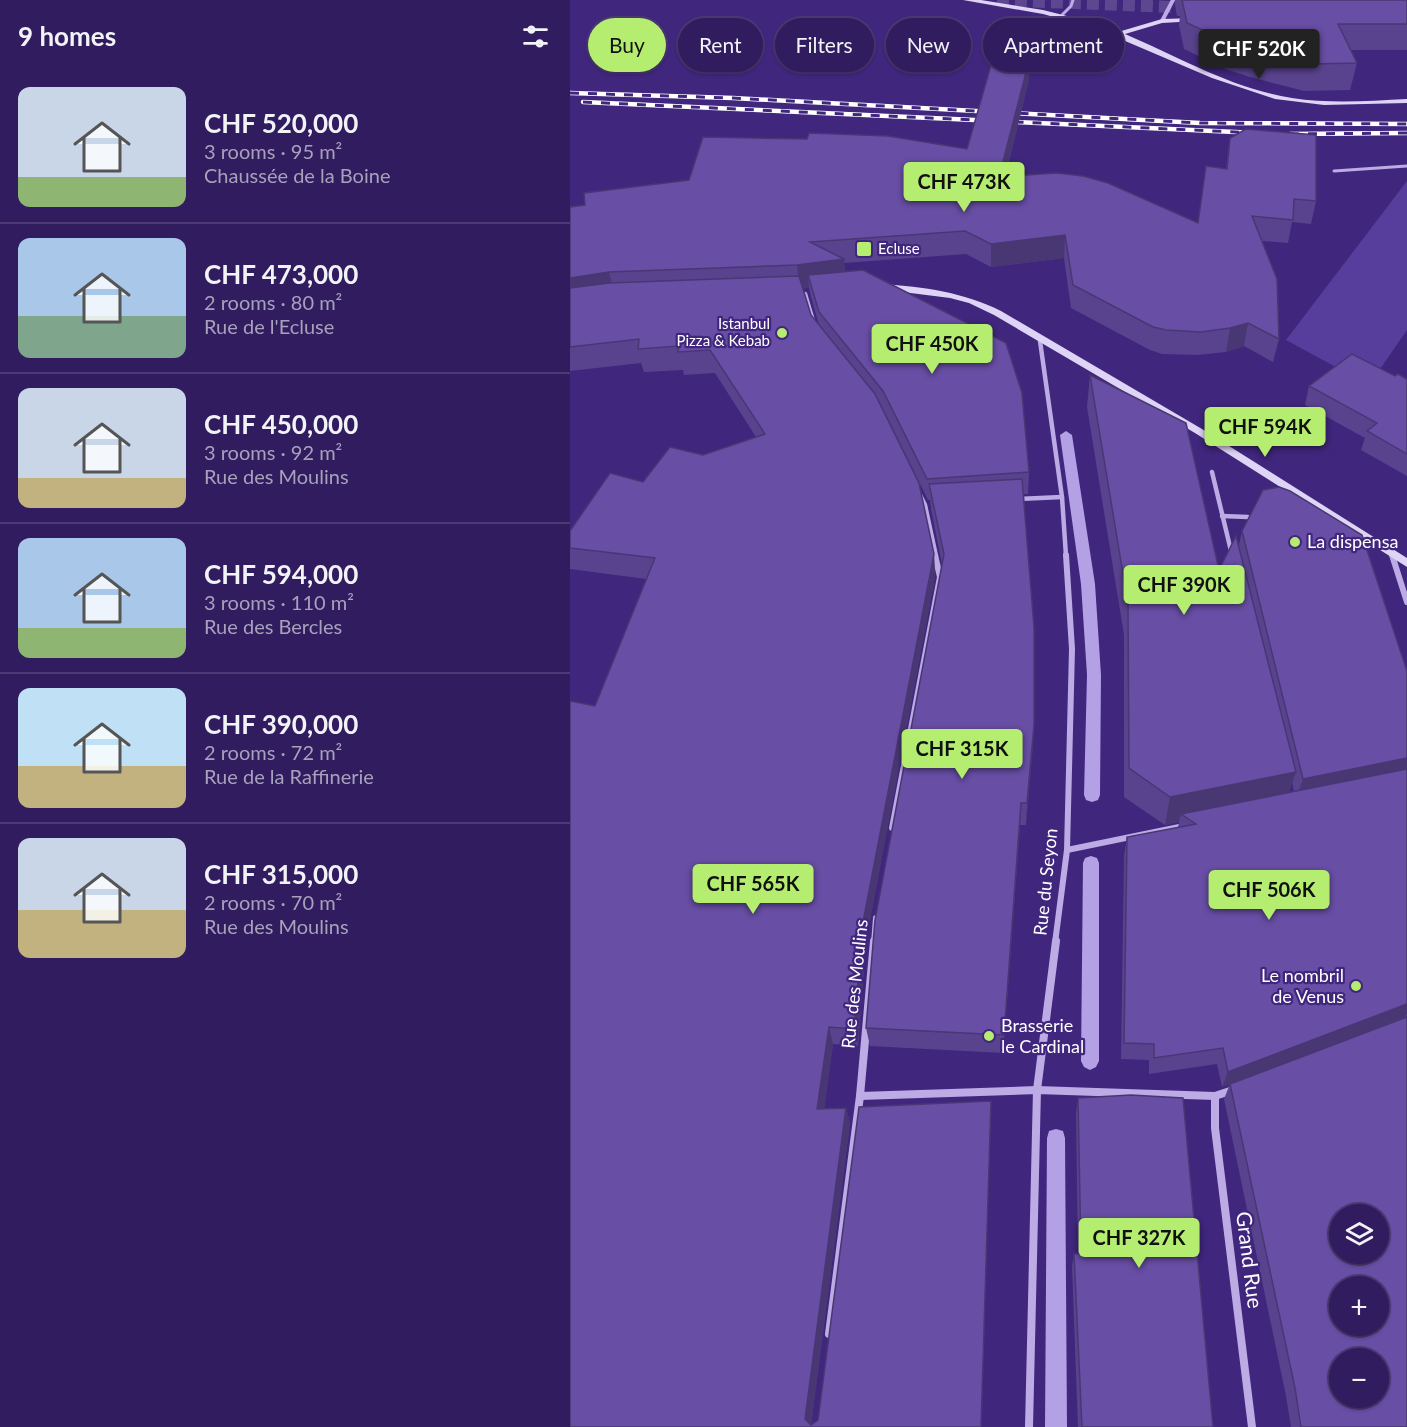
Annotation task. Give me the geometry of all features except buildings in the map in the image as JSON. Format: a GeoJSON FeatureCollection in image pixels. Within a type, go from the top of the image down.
{"type":"FeatureCollection","features":[{"type":"Feature","properties":{"kind":"main road"},"geometry":{"type":"LineString","coordinates":[[966,0],[1028,8],[1070,18]]}},
{"type":"Feature","properties":{"kind":"main road"},"geometry":{"type":"LineString","coordinates":[[1124,31],[1162,21],[1200,20]]}},
{"type":"Feature","properties":{"kind":"main road"},"geometry":{"type":"LineString","coordinates":[[1124,37],[1212,78],[1276,98],[1332,103],[1407,101]]}},
{"type":"Feature","properties":{"kind":"main road"},"geometry":{"type":"LineString","coordinates":[[867,287],[916,290],[966,299],[1001,315],[1040,341],[1126,389],[1407,563]]}},
{"type":"Feature","properties":{"kind":"street"},"geometry":{"type":"LineString","coordinates":[[1162,21],[1173,0]]}},
{"type":"Feature","properties":{"kind":"street"},"geometry":{"type":"LineString","coordinates":[[805,293],[814,325]]}},
{"type":"Feature","properties":{"kind":"street","name":"Rue du Seyon"},"geometry":{"type":"LineString","coordinates":[[1029,1427],[1037,1090],[1067,850],[1072,649],[1062,497],[1040,341]]}},
{"type":"Feature","properties":{"kind":"street"},"geometry":{"type":"LineString","coordinates":[[1212,472],[1233,562]]}},
{"type":"Feature","properties":{"kind":"street"},"geometry":{"type":"LineString","coordinates":[[891,834],[940,577],[925,505],[915,485]]}},
{"type":"Feature","properties":{"kind":"street"},"geometry":{"type":"LineString","coordinates":[[1008,500],[1062,497]]}},
{"type":"Feature","properties":{"kind":"street"},"geometry":{"type":"LineString","coordinates":[[925,505],[937,504]]}},
{"type":"Feature","properties":{"kind":"street"},"geometry":{"type":"LineString","coordinates":[[1222,516],[1248,516]]}},
{"type":"Feature","properties":{"kind":"street"},"geometry":{"type":"LineString","coordinates":[[1392,553],[1407,602]]}},
{"type":"Feature","properties":{"kind":"street"},"geometry":{"type":"LineString","coordinates":[[1067,850],[1191,824]]}},
{"type":"Feature","properties":{"kind":"street","name":"Rue des Moulins"},"geometry":{"type":"LineString","coordinates":[[828,1344],[860,1096],[873,935],[877,913]]}},
{"type":"Feature","properties":{"kind":"street"},"geometry":{"type":"LineString","coordinates":[[860,1096],[1037,1090],[1215,1096],[1236,1088]]}},
{"type":"Feature","properties":{"kind":"street","name":"Grand Rue"},"geometry":{"type":"LineString","coordinates":[[1215,1096],[1215,1128],[1252,1427]]}},
{"type":"Feature","properties":{"kind":"lane"},"geometry":{"type":"LineString","coordinates":[[1061,15],[1071,6],[1073,0]]}},
{"type":"Feature","properties":{"kind":"lane"},"geometry":{"type":"LineString","coordinates":[[1334,171],[1407,166]]}},
{"type":"Feature","properties":{"kind":"shaded area"},"geometry":{"type":"Polygon","coordinates":[[[1407,181],[1407,330],[1369,385],[1286,340],[1407,181]]]}},
{"type":"Feature","properties":{"kind":"waterway"},"geometry":{"type":"LineString","coordinates":[[1066,435],[1088,584],[1094,675],[1092,795]]}},
{"type":"Feature","properties":{"kind":"waterway"},"geometry":{"type":"LineString","coordinates":[[1090,1061],[1091,863]]}},
{"type":"Feature","properties":{"kind":"waterway"},"geometry":{"type":"LineString","coordinates":[[1056,1138],[1056,1427]]}},
{"type":"Feature","properties":{"kind":"tunnel"},"geometry":{"type":"LineString","coordinates":[[997,0],[1199,8]]}},
{"type":"Feature","properties":{"kind":"railway"},"geometry":{"type":"LineString","coordinates":[[570,93],[733,98],[1200,123],[1407,124]]}},
{"type":"Feature","properties":{"kind":"railway"},"geometry":{"type":"LineString","coordinates":[[583,102],[1257,133]]}},
{"type":"Feature","properties":{"kind":"railway"},"geometry":{"type":"LineString","coordinates":[[1290,134],[1407,133]]}},
{"type":"Feature","properties":{"kind":"place","name":"Ecluse"},"geometry":{"type":"Point","coordinates":[864,249]}},
{"type":"Feature","properties":{"kind":"place","name":"Istanbul Pizza & Kebab"},"geometry":{"type":"Point","coordinates":[782,333]}},
{"type":"Feature","properties":{"kind":"place","name":"La dispensa"},"geometry":{"type":"Point","coordinates":[1295,542]}},
{"type":"Feature","properties":{"kind":"place","name":"Le nombril de Venus"},"geometry":{"type":"Point","coordinates":[1356,986]}},
{"type":"Feature","properties":{"kind":"place","name":"Brasserie le Cardinal"},"geometry":{"type":"Point","coordinates":[989,1036]}}]}
